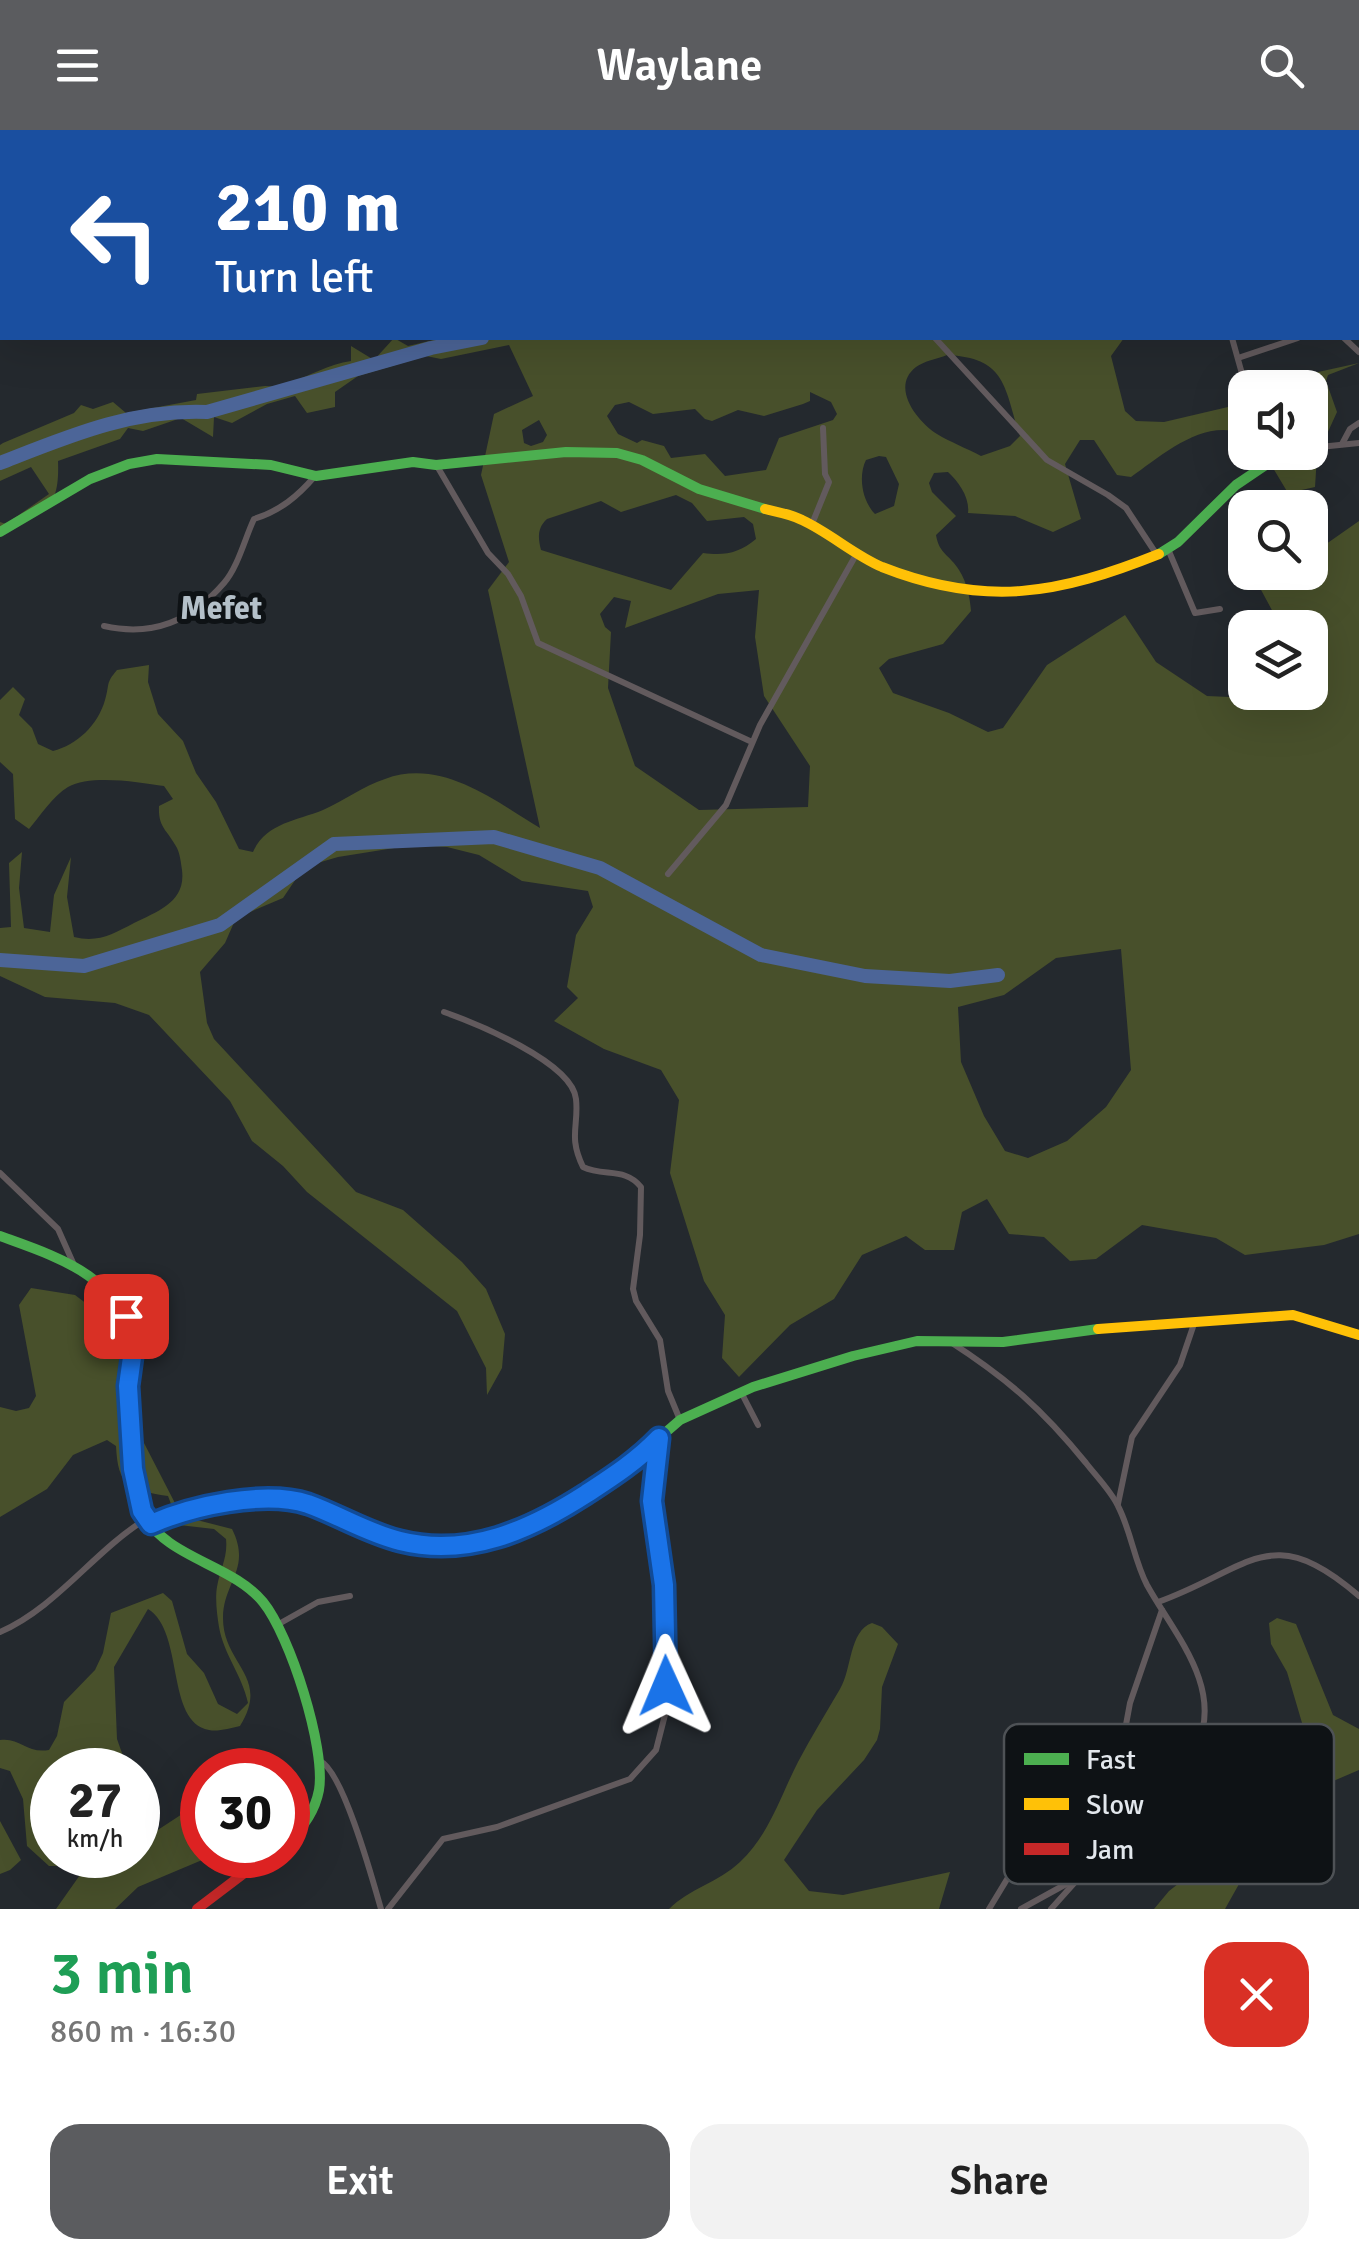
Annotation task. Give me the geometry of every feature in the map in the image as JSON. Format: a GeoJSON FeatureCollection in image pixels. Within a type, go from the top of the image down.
{"type":"FeatureCollection","features":[{"type":"Feature","properties":{"kind":"street"},"geometry":{"type":"LineString","coordinates":[[937,340],[1047,460],[1126,508],[1162,552],[1194,613],[1220,609]]}},
{"type":"Feature","properties":{"kind":"street"},"geometry":{"type":"LineString","coordinates":[[1233,340],[1241,370]]}},
{"type":"Feature","properties":{"kind":"street"},"geometry":{"type":"LineString","coordinates":[[1238,358],[1292,340]]}},
{"type":"Feature","properties":{"kind":"street"},"geometry":{"type":"LineString","coordinates":[[1342,444],[1350,429],[1359,423]]}},
{"type":"Feature","properties":{"kind":"street"},"geometry":{"type":"LineString","coordinates":[[812,524],[829,482],[823,428]]}},
{"type":"Feature","properties":{"kind":"street"},"geometry":{"type":"LineString","coordinates":[[1328,446],[1359,443]]}},
{"type":"Feature","properties":{"kind":"street"},"geometry":{"type":"LineString","coordinates":[[0,532],[99,476],[146,460],[181,457],[216,463],[266,464],[316,476],[413,462],[436,464],[566,452],[617,452],[700,488],[812,524],[880,566],[941,585],[1004,594],[1051,590],[1162,552],[1258,470]]}},
{"type":"Feature","properties":{"kind":"street"},"geometry":{"type":"LineString","coordinates":[[436,464],[488,553],[508,574],[538,643],[752,742]]}},
{"type":"Feature","properties":{"kind":"street"},"geometry":{"type":"LineString","coordinates":[[104,626],[122,630],[172,626],[225,582],[254,518],[274,513],[316,476]]}},
{"type":"Feature","properties":{"kind":"street"},"geometry":{"type":"LineString","coordinates":[[668,874],[726,805],[752,742],[857,553]]}},
{"type":"Feature","properties":{"kind":"street"},"geometry":{"type":"LineString","coordinates":[[444,1012],[524,1046],[546,1063],[573,1089],[574,1139],[582,1167],[624,1173],[641,1187],[633,1288],[636,1302],[660,1340],[668,1391],[680,1420]]}},
{"type":"Feature","properties":{"kind":"street"},"geometry":{"type":"LineString","coordinates":[[0,1173],[58,1230],[75,1266]]}},
{"type":"Feature","properties":{"kind":"street"},"geometry":{"type":"LineString","coordinates":[[0,1236],[75,1266],[108,1289],[126,1316],[133,1350],[128,1386],[138,1499],[149,1521],[181,1548],[247,1587],[263,1602],[277,1625],[319,1760],[317,1801],[310,1814]]}},
{"type":"Feature","properties":{"kind":"street"},"geometry":{"type":"LineString","coordinates":[[0,1632],[27,1618],[117,1537],[149,1521],[212,1506],[290,1499],[403,1542],[438,1546],[490,1540],[541,1522],[615,1476],[680,1420],[741,1392],[899,1344],[947,1340],[1002,1342],[1096,1329],[1293,1315],[1359,1335]]}},
{"type":"Feature","properties":{"kind":"street"},"geometry":{"type":"LineString","coordinates":[[1118,1505],[1132,1437],[1180,1366],[1195,1321]]}},
{"type":"Feature","properties":{"kind":"street"},"geometry":{"type":"LineString","coordinates":[[947,1340],[1021,1391],[1046,1415],[1118,1505],[1137,1562],[1192,1659],[1200,1680],[1204,1724]]}},
{"type":"Feature","properties":{"kind":"street"},"geometry":{"type":"LineString","coordinates":[[741,1392],[758,1426]]}},
{"type":"Feature","properties":{"kind":"street"},"geometry":{"type":"LineString","coordinates":[[384,1909],[443,1838],[497,1826],[630,1779],[656,1750],[666,1711],[664,1585],[652,1501],[659,1438]]}},
{"type":"Feature","properties":{"kind":"street"},"geometry":{"type":"LineString","coordinates":[[1126,1724],[1160,1605],[1257,1557],[1277,1553],[1318,1564],[1359,1596]]}},
{"type":"Feature","properties":{"kind":"street"},"geometry":{"type":"LineString","coordinates":[[277,1625],[318,1602],[350,1596]]}},
{"type":"Feature","properties":{"kind":"street"},"geometry":{"type":"LineString","coordinates":[[319,1760],[330,1768],[384,1909]]}},
{"type":"Feature","properties":{"kind":"street"},"geometry":{"type":"LineString","coordinates":[[198,1909],[238,1878]]}},
{"type":"Feature","properties":{"kind":"street"},"geometry":{"type":"LineString","coordinates":[[989,1909],[1004,1884]]}},
{"type":"Feature","properties":{"kind":"street"},"geometry":{"type":"LineString","coordinates":[[1021,1909],[1067,1884]]}},
{"type":"Feature","properties":{"kind":"street"},"geometry":{"type":"LineString","coordinates":[[1051,1909],[1072,1884]]}},
{"type":"Feature","properties":{"kind":"green space"},"geometry":{"type":"Polygon","coordinates":[[[392,340],[408,346],[434,340],[1123,340],[1111,356],[1125,411],[1136,421],[1164,422],[1228,407],[1228,430],[1215,430],[1185,441],[1131,477],[1117,475],[1094,440],[1080,440],[1065,464],[1081,519],[1053,532],[1015,516],[968,513],[965,496],[956,481],[948,472],[934,473],[929,483],[932,492],[956,516],[936,535],[937,541],[962,575],[971,611],[943,644],[889,659],[879,668],[893,693],[988,732],[1003,728],[1047,665],[1125,615],[1156,662],[1207,696],[1228,697],[1228,710],[1328,710],[1328,610],[1272,610],[1261,590],[1328,590],[1328,543],[1359,521],[1359,1234],[1324,1245],[1245,1255],[1216,1238],[1142,1225],[1096,1259],[1070,1261],[1044,1237],[1009,1234],[987,1199],[962,1212],[954,1250],[925,1250],[906,1236],[862,1255],[834,1299],[790,1325],[739,1377],[722,1358],[725,1315],[704,1281],[670,1173],[679,1100],[661,1070],[604,1049],[554,1021],[578,998],[567,987],[576,935],[593,907],[588,891],[522,881],[479,855],[447,847],[413,845],[338,857],[304,867],[283,898],[236,918],[225,943],[200,972],[207,1023],[214,1039],[356,1192],[403,1210],[462,1262],[486,1289],[505,1334],[502,1368],[487,1395],[486,1368],[457,1311],[307,1192],[252,1141],[230,1101],[149,1015],[115,1003],[45,997],[0,976],[0,928],[11,927],[9,863],[22,852],[19,888],[24,928],[50,932],[54,895],[71,857],[67,897],[74,937],[105,936],[152,914],[175,898],[182,881],[178,850],[160,819],[159,806],[173,799],[164,786],[115,780],[77,783],[57,796],[29,829],[15,819],[13,774],[0,762],[0,700],[13,687],[25,699],[19,715],[32,728],[38,744],[53,751],[70,744],[92,726],[117,670],[149,665],[148,682],[158,714],[183,741],[196,773],[216,802],[239,849],[253,852],[266,835],[283,824],[323,810],[377,782],[406,774],[426,774],[466,785],[540,828],[488,590],[509,562],[481,475],[494,414],[533,396],[509,345],[441,359],[426,356],[358,376],[335,392],[335,407],[307,413],[295,396],[267,404],[232,423],[214,417],[213,437],[181,418],[143,431],[128,428],[120,439],[58,461],[52,501],[38,513],[0,530],[0,522],[6,524],[49,494],[31,467],[0,481],[0,445],[74,413],[81,405],[93,409],[113,402],[126,413],[196,400],[197,394],[285,387],[327,367],[351,361],[351,346],[374,360],[392,340]],[[947,355],[919,365],[909,375],[906,394],[915,412],[937,434],[981,456],[1010,446],[1020,436],[1000,378],[981,362],[947,355]],[[810,392],[810,401],[764,416],[738,410],[712,421],[695,409],[653,414],[629,402],[615,405],[607,416],[618,434],[637,443],[642,440],[664,446],[671,458],[705,454],[725,476],[766,470],[779,438],[833,420],[837,414],[831,402],[810,392]],[[539,420],[522,430],[524,443],[531,446],[543,442],[547,435],[539,420]],[[886,457],[866,460],[862,473],[867,502],[875,514],[894,506],[899,484],[886,457]],[[676,495],[621,512],[601,501],[547,519],[539,533],[541,550],[671,590],[703,553],[731,552],[756,539],[753,524],[744,517],[707,521],[692,503],[676,495]],[[759,590],[718,594],[625,628],[631,601],[614,597],[600,614],[611,632],[608,688],[635,766],[699,810],[808,807],[810,766],[764,696],[755,637],[759,590]],[[1121,949],[1056,958],[1004,995],[958,1007],[961,1062],[984,1116],[1005,1151],[1028,1158],[1067,1141],[1106,1107],[1131,1070],[1121,949]]]}},
{"type":"Feature","properties":{"kind":"green space"},"geometry":{"type":"Polygon","coordinates":[[[1359,363],[1328,375],[1327,370],[1359,363]]]}},
{"type":"Feature","properties":{"kind":"green space"},"geometry":{"type":"Polygon","coordinates":[[[1328,387],[1337,412],[1328,432],[1328,387]]]}},
{"type":"Feature","properties":{"kind":"green space"},"geometry":{"type":"Polygon","coordinates":[[[1274,470],[1316,470],[1315,487],[1286,490],[1274,470]]]}},
{"type":"Feature","properties":{"kind":"green space"},"geometry":{"type":"Polygon","coordinates":[[[31,1288],[75,1295],[132,1338],[130,1403],[144,1443],[177,1507],[189,1518],[232,1529],[237,1543],[238,1565],[223,1618],[230,1648],[248,1682],[250,1695],[248,1709],[240,1726],[209,1730],[195,1723],[180,1694],[167,1636],[148,1609],[114,1667],[120,1748],[50,1748],[57,1736],[64,1702],[95,1670],[103,1653],[111,1613],[163,1593],[172,1601],[187,1654],[204,1673],[218,1704],[237,1714],[248,1703],[221,1637],[218,1617],[216,1591],[226,1539],[214,1529],[179,1525],[168,1496],[128,1484],[119,1470],[116,1446],[107,1440],[73,1455],[47,1489],[0,1517],[0,1407],[16,1411],[29,1408],[36,1396],[19,1305],[31,1288]]]}},
{"type":"Feature","properties":{"kind":"green space"},"geometry":{"type":"Polygon","coordinates":[[[1277,1618],[1296,1624],[1333,1715],[1359,1729],[1359,1770],[1334,1781],[1334,1724],[1302,1724],[1287,1672],[1271,1644],[1269,1623],[1277,1618]]]}},
{"type":"Feature","properties":{"kind":"green space"},"geometry":{"type":"Polygon","coordinates":[[[872,1623],[882,1627],[898,1644],[882,1687],[877,1740],[864,1760],[817,1810],[784,1860],[809,1891],[843,1895],[950,1872],[939,1909],[669,1909],[732,1869],[759,1840],[844,1681],[859,1634],[872,1623]]]}},
{"type":"Feature","properties":{"kind":"green space"},"geometry":{"type":"Polygon","coordinates":[[[0,1740],[30,1748],[30,1849],[23,1799],[10,1771],[0,1768],[0,1740]]]}},
{"type":"Feature","properties":{"kind":"green space"},"geometry":{"type":"Polygon","coordinates":[[[180,1815],[180,1869],[160,1878],[160,1829],[180,1815]]]}},
{"type":"Feature","properties":{"kind":"green space"},"geometry":{"type":"Polygon","coordinates":[[[0,1821],[21,1860],[0,1874],[0,1821]]]}},
{"type":"Feature","properties":{"kind":"green space"},"geometry":{"type":"Polygon","coordinates":[[[78,1878],[159,1878],[138,1887],[115,1909],[56,1909],[78,1878]]]}},
{"type":"Feature","properties":{"kind":"green space"},"geometry":{"type":"Polygon","coordinates":[[[1178,1884],[1239,1884],[1225,1909],[1154,1909],[1178,1884]]]}},
{"type":"Feature","properties":{"kind":"waterway"},"geometry":{"type":"LineString","coordinates":[[0,463],[101,426],[152,415],[207,412],[472,340]]}},
{"type":"Feature","properties":{"kind":"waterway"},"geometry":{"type":"LineString","coordinates":[[0,960],[84,966],[220,925],[334,844],[494,837],[600,868],[761,955],[865,976],[950,981],[998,975]]}},
{"type":"Feature","properties":{"kind":"traffic: fast"},"geometry":{"type":"LineString","coordinates":[[0,532],[90,479],[129,464],[157,459],[271,465],[316,476],[413,462],[436,465],[566,452],[617,453],[642,460],[699,489],[765,509]]}},
{"type":"Feature","properties":{"kind":"traffic: fast"},"geometry":{"type":"LineString","coordinates":[[1159,554],[1178,542],[1236,485],[1258,470]]}},
{"type":"Feature","properties":{"kind":"traffic: fast"},"geometry":{"type":"LineString","coordinates":[[0,1236],[84,1273],[102,1286],[127,1322],[132,1346],[129,1418],[134,1482],[142,1512],[153,1528],[182,1551],[250,1589],[273,1618],[304,1693],[317,1748],[319,1790],[310,1815]]}},
{"type":"Feature","properties":{"kind":"traffic: fast"},"geometry":{"type":"LineString","coordinates":[[151,1524],[212,1506],[290,1499],[403,1542],[437,1546],[505,1538],[541,1523],[615,1476],[680,1420],[753,1387],[917,1341],[1003,1342],[1098,1329]]}},
{"type":"Feature","properties":{"kind":"traffic: slow"},"geometry":{"type":"LineString","coordinates":[[765,509],[802,520],[882,567],[955,588],[1022,591],[1055,587],[1159,554]]}},
{"type":"Feature","properties":{"kind":"traffic: slow"},"geometry":{"type":"LineString","coordinates":[[1098,1329],[1293,1315],[1359,1335]]}},
{"type":"Feature","properties":{"kind":"traffic: jam"},"geometry":{"type":"LineString","coordinates":[[197,1909],[238,1878]]}},
{"type":"Feature","properties":{"kind":"district","name":"Mefet"},"geometry":{"type":"Point","coordinates":[221,608]}},
{"type":"Feature","properties":{"kind":"route"},"geometry":{"type":"LineString","coordinates":[[126,1316],[133,1350],[128,1386],[133,1469],[138,1499],[151,1524],[212,1506],[290,1499],[403,1542],[438,1546],[505,1538],[541,1522],[615,1476],[659,1438],[652,1501],[664,1585],[666,1686]]}}]}
